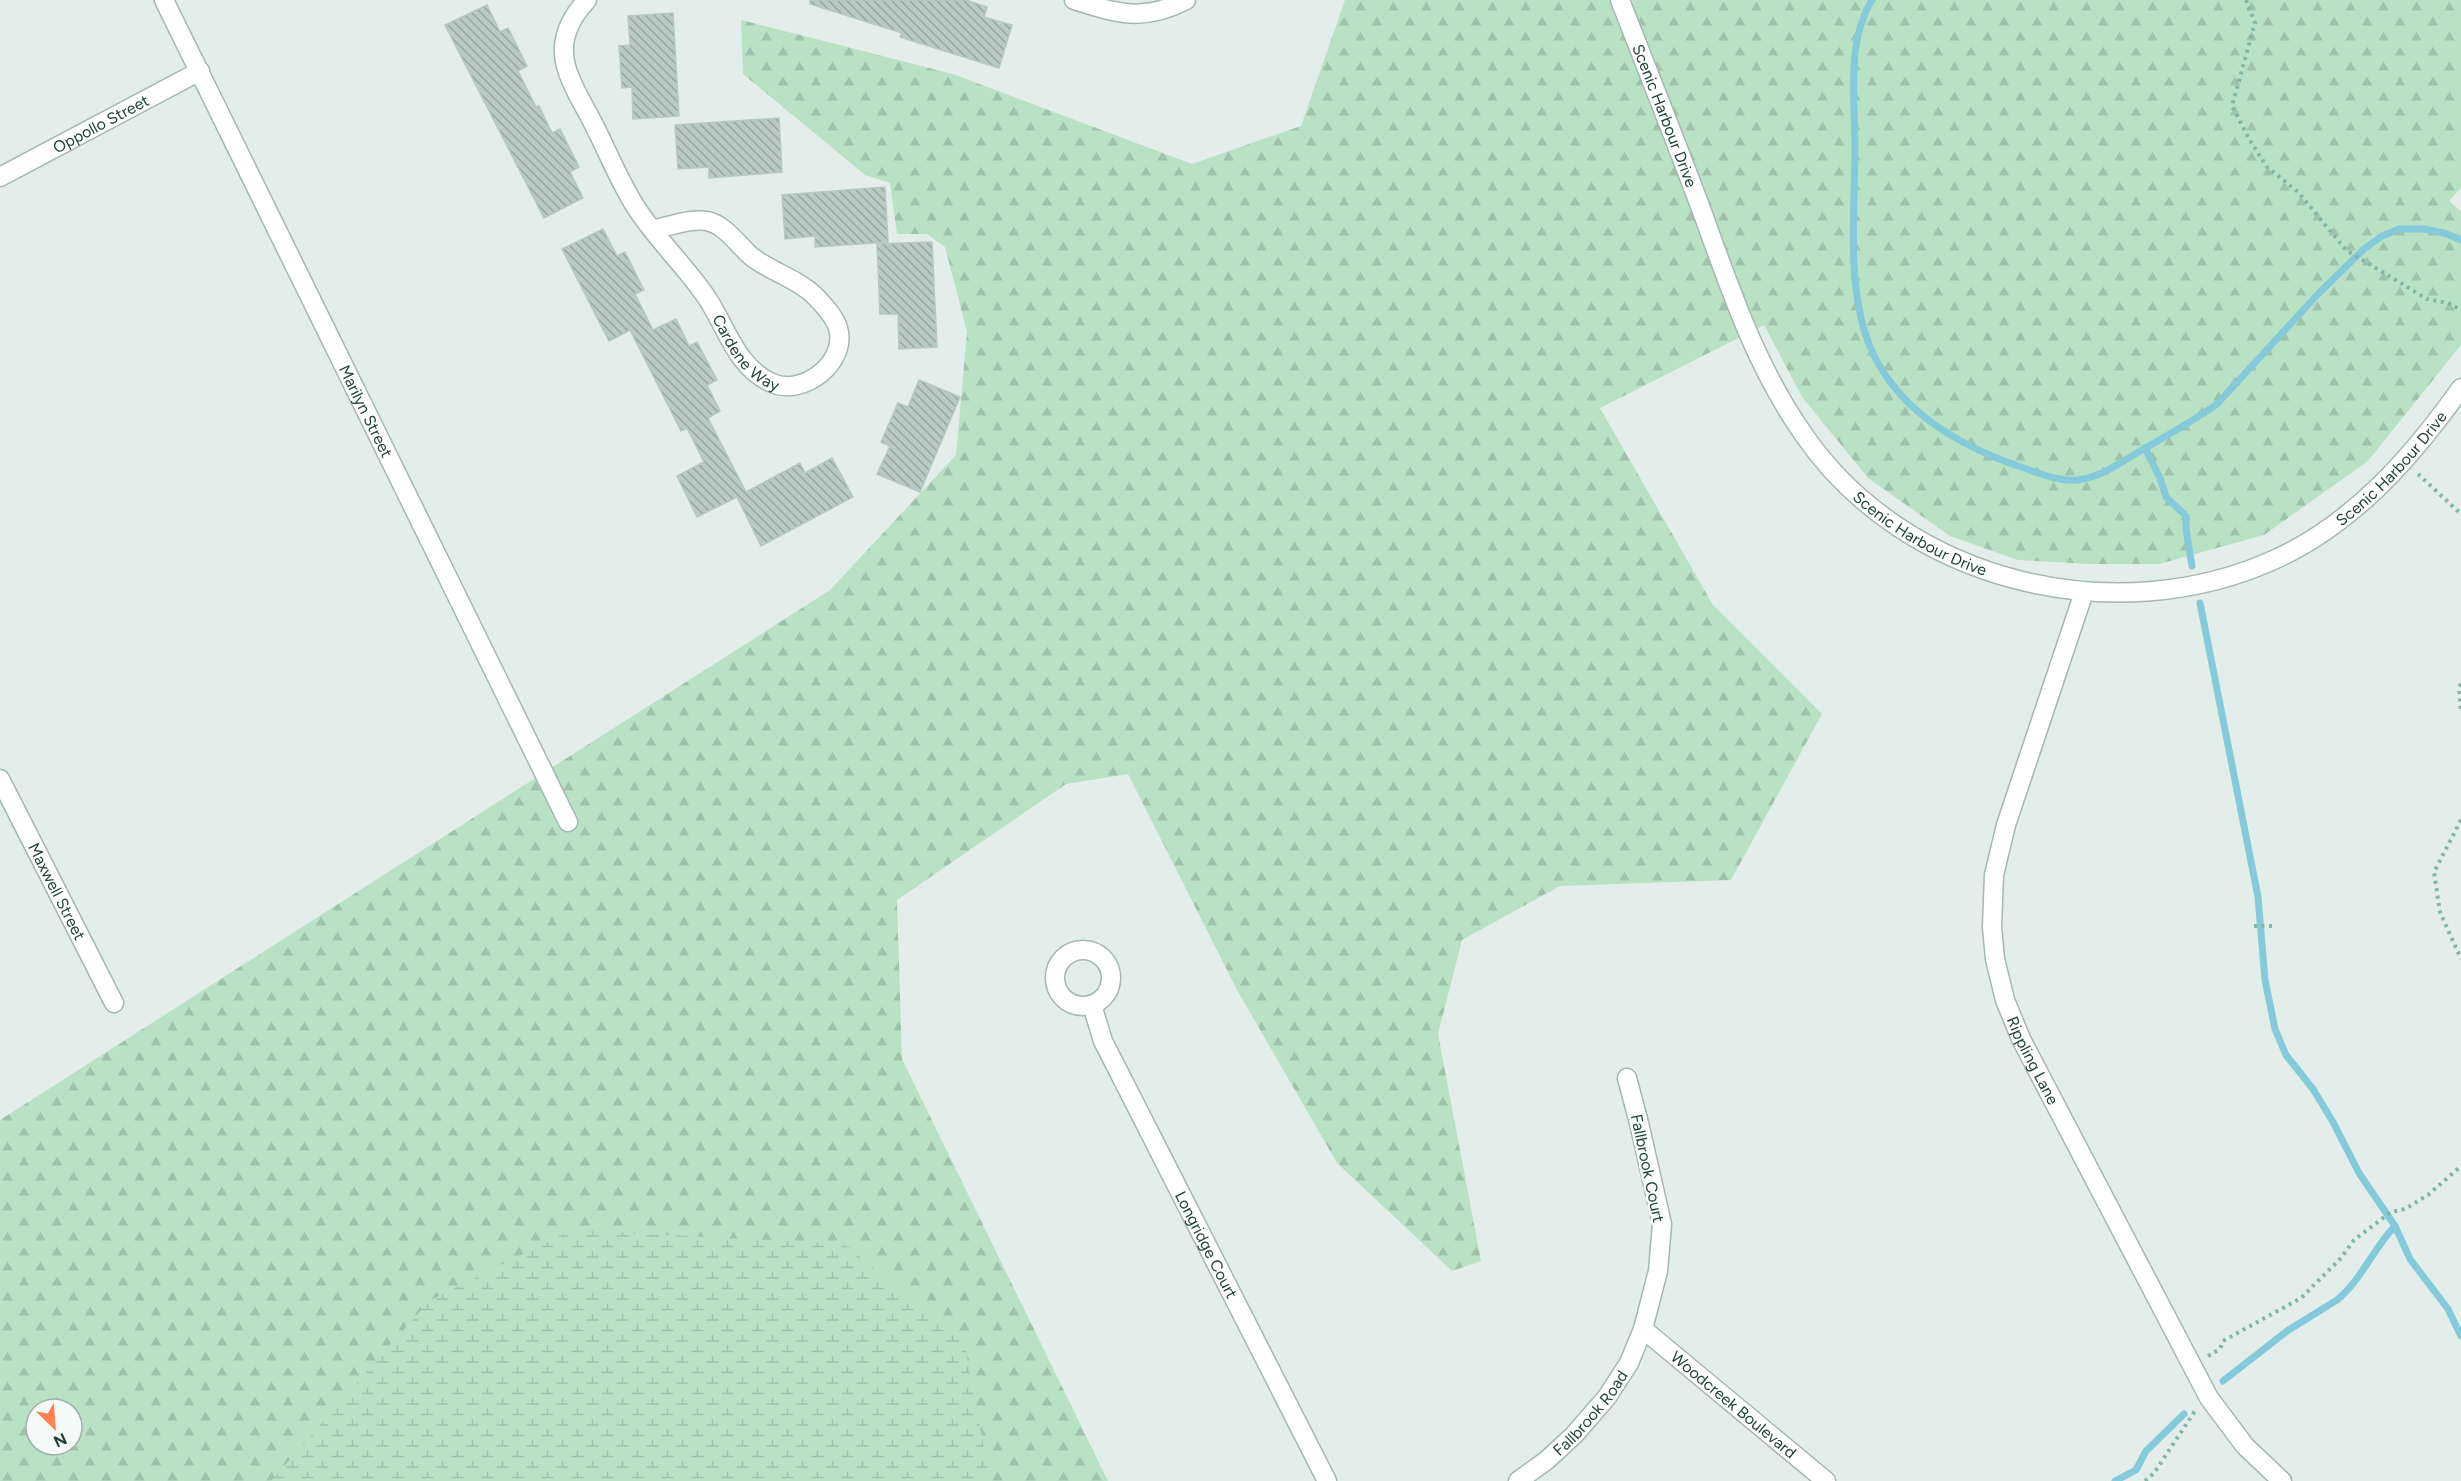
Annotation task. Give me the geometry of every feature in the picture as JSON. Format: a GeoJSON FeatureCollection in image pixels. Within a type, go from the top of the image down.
{"type":"FeatureCollection","features":[{"type":"Feature","properties":{"kind":"street","name":"Marilyn Street"},"geometry":{"type":"LineString","coordinates":[[164,0],[568,822]]}},
{"type":"Feature","properties":{"kind":"street","name":"Cardene Way"},"geometry":{"type":"LineString","coordinates":[[587,0],[577,12],[565,34],[566,65],[638,211],[708,300],[743,362],[758,375],[773,384],[799,386],[810,381],[835,357],[839,336],[838,326],[813,294],[768,268],[719,226],[709,221],[698,220],[653,230]]}},
{"type":"Feature","properties":{"kind":"street"},"geometry":{"type":"LineString","coordinates":[[1074,0],[1128,15],[1167,10],[1186,0]]}},
{"type":"Feature","properties":{"kind":"street","name":"Scenic Harbour Drive"},"geometry":{"type":"LineString","coordinates":[[1620,0],[1745,327],[1771,383],[1804,436],[1860,498],[1893,524],[1928,546],[1966,564],[2005,578],[2084,592],[2117,593],[2183,588],[2212,582],[2250,569],[2278,557],[2330,526],[2377,488],[2404,460],[2461,388]]}},
{"type":"Feature","properties":{"kind":"street","name":"Oppollo Street"},"geometry":{"type":"LineString","coordinates":[[0,177],[200,71]]}},
{"type":"Feature","properties":{"kind":"street","name":"Rippling Lane"},"geometry":{"type":"LineString","coordinates":[[2084,592],[1999,850],[1992,901],[1995,959],[2005,1000],[2021,1039],[2209,1398],[2245,1446],[2282,1481]]}},
{"type":"Feature","properties":{"kind":"street","name":"Maxwell Street"},"geometry":{"type":"LineString","coordinates":[[0,779],[114,1003]]}},
{"type":"Feature","properties":{"kind":"street","name":"Longridge Court"},"geometry":{"type":"LineString","coordinates":[[1092,1005],[1102,1041],[1327,1481]]}},
{"type":"Feature","properties":{"kind":"street","name":"Fallbrook Court"},"geometry":{"type":"LineString","coordinates":[[1627,1078],[1662,1224],[1658,1271],[1643,1329]]}},
{"type":"Feature","properties":{"kind":"street","name":"Fallbrook Road"},"geometry":{"type":"LineString","coordinates":[[1518,1481],[1547,1461],[1574,1435],[1607,1397],[1629,1363],[1643,1329]]}},
{"type":"Feature","properties":{"kind":"street","name":"Woodcreek Boulevard"},"geometry":{"type":"LineString","coordinates":[[1643,1329],[1826,1481]]}},
{"type":"Feature","properties":{"kind":"path"},"geometry":{"type":"LineString","coordinates":[[2246,0],[2255,23],[2232,106],[2249,139],[2267,166],[2298,192],[2346,250],[2427,299],[2448,303],[2461,310]]}},
{"type":"Feature","properties":{"kind":"path"},"geometry":{"type":"LineString","coordinates":[[2404,460],[2461,514]]}},
{"type":"Feature","properties":{"kind":"path"},"geometry":{"type":"LineString","coordinates":[[2461,684],[2459,687],[2461,712]]}},
{"type":"Feature","properties":{"kind":"path"},"geometry":{"type":"LineString","coordinates":[[2461,820],[2434,872],[2440,912],[2461,959]]}},
{"type":"Feature","properties":{"kind":"path"},"geometry":{"type":"LineString","coordinates":[[2254,926],[2273,926]]}},
{"type":"Feature","properties":{"kind":"path"},"geometry":{"type":"LineString","coordinates":[[2145,1481],[2154,1473],[2195,1411],[2204,1358],[2220,1349],[2223,1341],[2301,1298],[2341,1258],[2354,1240],[2391,1212],[2405,1209],[2428,1196],[2461,1166]]}},
{"type":"Feature","properties":{"kind":"green space"},"geometry":{"type":"Polygon","coordinates":[[[1345,0],[2461,0],[2461,188],[2449,201],[2461,211],[2461,345],[2368,461],[2264,535],[2159,564],[2088,564],[2018,560],[1950,536],[1868,478],[1802,397],[1764,325],[1600,408],[1713,605],[1822,714],[1731,880],[1560,886],[1462,940],[1438,1034],[1481,1261],[1452,1271],[1337,1163],[1237,990],[1128,774],[1066,784],[897,900],[902,1059],[1108,1481],[0,1481],[0,1120],[830,590],[956,455],[967,332],[945,247],[927,234],[897,234],[890,183],[865,175],[743,74],[741,20],[953,74],[1192,164],[1301,126],[1345,0]]]}},
{"type":"Feature","properties":{"kind":"green space"},"geometry":{"type":"Polygon","coordinates":[[[571,1230],[844,1244],[964,1341],[990,1481],[271,1481],[429,1301],[571,1230]]]}},
{"type":"Feature","properties":{"kind":"building"},"geometry":{"type":"Polygon","coordinates":[[[810,0],[966,0],[987,7],[984,17],[1012,25],[999,68],[900,37],[902,33],[810,4],[810,0]]]}},
{"type":"Feature","properties":{"kind":"building"},"geometry":{"type":"Polygon","coordinates":[[[487,5],[500,32],[508,28],[527,66],[518,71],[536,107],[539,106],[552,133],[560,129],[579,167],[570,172],[583,198],[544,218],[445,25],[487,5]]]}},
{"type":"Feature","properties":{"kind":"building"},"geometry":{"type":"Polygon","coordinates":[[[673,13],[679,116],[633,119],[632,87],[622,88],[619,46],[630,45],[628,16],[673,13]]]}},
{"type":"Feature","properties":{"kind":"building"},"geometry":{"type":"Polygon","coordinates":[[[779,118],[782,172],[709,178],[709,167],[678,169],[675,125],[779,118]]]}},
{"type":"Feature","properties":{"kind":"building"},"geometry":{"type":"Polygon","coordinates":[[[885,187],[888,242],[815,247],[815,236],[785,239],[782,195],[885,187]]]}},
{"type":"Feature","properties":{"kind":"building"},"geometry":{"type":"Polygon","coordinates":[[[603,229],[617,256],[625,252],[644,290],[635,294],[653,330],[676,319],[689,346],[697,342],[717,380],[707,385],[720,411],[708,418],[746,492],[800,463],[805,473],[832,458],[853,497],[761,546],[737,497],[697,517],[677,476],[704,462],[687,428],[681,431],[630,330],[609,341],[562,249],[603,229]]]}},
{"type":"Feature","properties":{"kind":"building"},"geometry":{"type":"Polygon","coordinates":[[[932,242],[937,347],[899,349],[898,314],[880,314],[877,244],[932,242]]]}},
{"type":"Feature","properties":{"kind":"building"},"geometry":{"type":"Polygon","coordinates":[[[919,380],[960,397],[920,492],[877,474],[890,446],[881,442],[898,403],[908,407],[919,380]]]}},
{"type":"Feature","properties":{"kind":"waterway"},"geometry":{"type":"LineString","coordinates":[[1872,0],[1858,34],[1854,71],[1853,217],[1854,264],[1859,311],[1865,333],[1876,358],[1890,381],[1907,401],[1948,433],[1996,458],[2064,480],[2078,480],[2097,475],[2217,404],[2318,294],[2364,249],[2382,236],[2399,229],[2424,229],[2444,233],[2461,240]]}},
{"type":"Feature","properties":{"kind":"waterway"},"geometry":{"type":"LineString","coordinates":[[2145,448],[2160,478],[2166,497],[2186,516],[2192,566]]}},
{"type":"Feature","properties":{"kind":"waterway"},"geometry":{"type":"LineString","coordinates":[[2200,603],[2258,897],[2265,980],[2275,1029],[2286,1055],[2313,1089],[2359,1173],[2395,1226],[2410,1259],[2448,1309],[2461,1336]]}},
{"type":"Feature","properties":{"kind":"waterway"},"geometry":{"type":"LineString","coordinates":[[2223,1381],[2287,1331],[2346,1292],[2395,1226]]}},
{"type":"Feature","properties":{"kind":"waterway"},"geometry":{"type":"LineString","coordinates":[[2115,1481],[2136,1470],[2146,1451],[2184,1414]]}}]}
